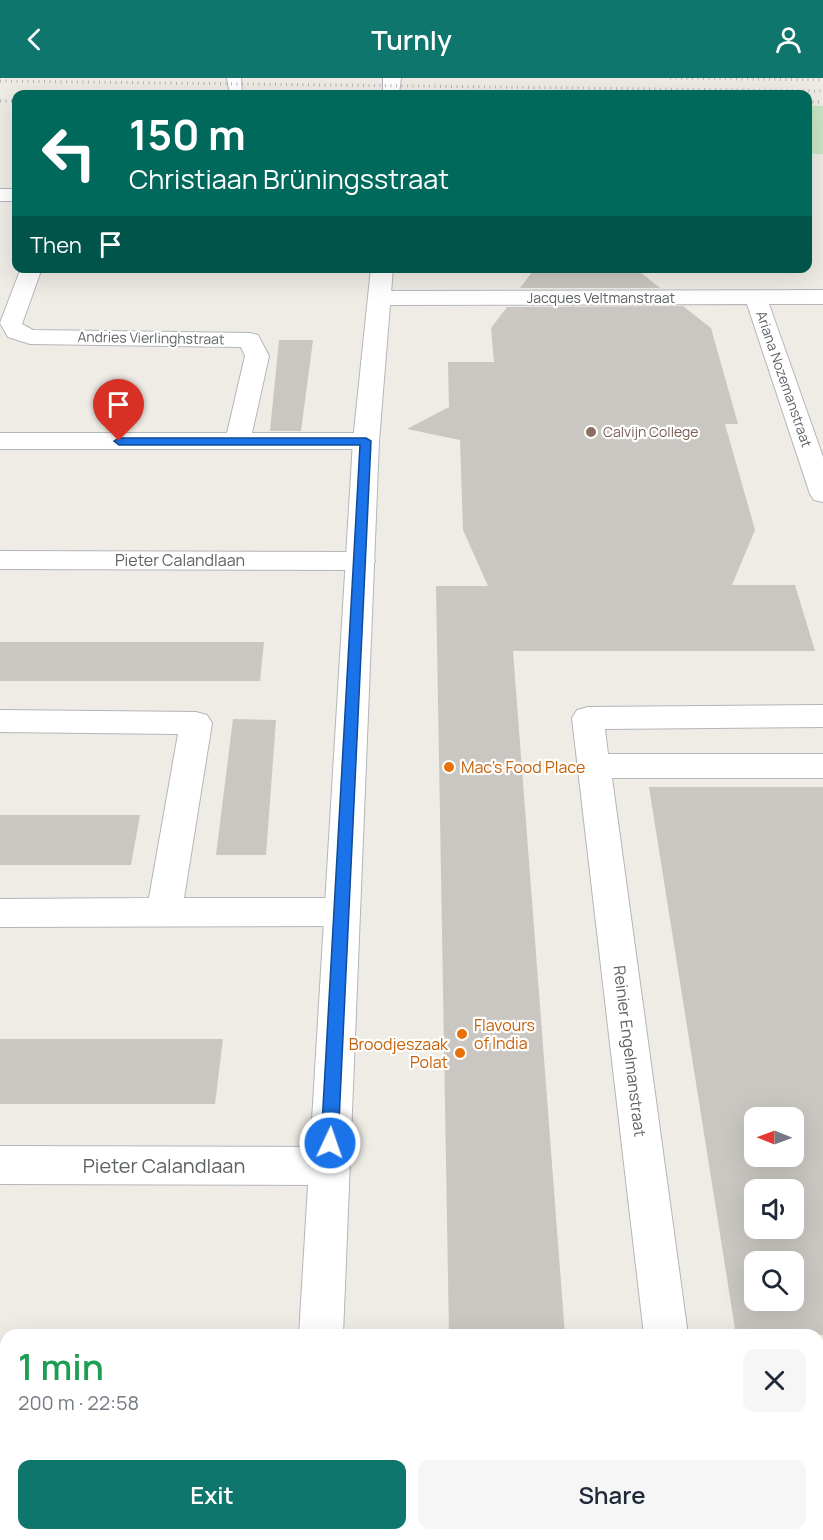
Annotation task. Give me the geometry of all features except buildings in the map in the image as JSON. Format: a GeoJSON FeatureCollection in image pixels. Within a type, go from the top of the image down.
{"type":"FeatureCollection","features":[{"type":"Feature","properties":{"kind":"street","name":"Andries Vierlinghstraat"},"geometry":{"type":"LineString","coordinates":[[30,273],[11,324],[16,332],[30,337],[250,340],[257,356],[238,442]]}},
{"type":"Feature","properties":{"kind":"street"},"geometry":{"type":"LineString","coordinates":[[321,1329],[366,441],[380,283]]}},
{"type":"Feature","properties":{"kind":"street","name":"Jacques Veltmanstraat"},"geometry":{"type":"LineString","coordinates":[[380,283],[756,297],[823,297]]}},
{"type":"Feature","properties":{"kind":"street","name":"Ariana Nozemanstraat"},"geometry":{"type":"LineString","coordinates":[[756,297],[823,495]]}},
{"type":"Feature","properties":{"kind":"street"},"geometry":{"type":"LineString","coordinates":[[0,441],[366,441]]}},
{"type":"Feature","properties":{"kind":"street","name":"Pieter Calandlaan"},"geometry":{"type":"LineString","coordinates":[[0,560],[361,561]]}},
{"type":"Feature","properties":{"kind":"street","name":"Reinier Engelmanstraat"},"geometry":{"type":"LineString","coordinates":[[665,1329],[588,718],[823,716]]}},
{"type":"Feature","properties":{"kind":"street"},"geometry":{"type":"LineString","coordinates":[[0,722],[196,723],[164,912]]}},
{"type":"Feature","properties":{"kind":"street"},"geometry":{"type":"LineString","coordinates":[[594,766],[823,766]]}},
{"type":"Feature","properties":{"kind":"street"},"geometry":{"type":"LineString","coordinates":[[0,913],[341,912]]}},
{"type":"Feature","properties":{"kind":"street","name":"Pieter Calandlaan"},"geometry":{"type":"LineString","coordinates":[[0,1165],[328,1167]]}},
{"type":"Feature","properties":{"kind":"lane"},"geometry":{"type":"LineString","coordinates":[[234,78],[241,78]]}},
{"type":"Feature","properties":{"kind":"green space"},"geometry":{"type":"Polygon","coordinates":[[[812,106],[823,106],[823,154],[812,154],[812,106]]]}},
{"type":"Feature","properties":{"kind":"railway"},"geometry":{"type":"LineString","coordinates":[[670,78],[823,80]]}},
{"type":"Feature","properties":{"kind":"railway"},"geometry":{"type":"LineString","coordinates":[[0,81],[741,90]]}},
{"type":"Feature","properties":{"kind":"railway"},"geometry":{"type":"LineString","coordinates":[[812,91],[823,91]]}},
{"type":"Feature","properties":{"kind":"railway"},"geometry":{"type":"LineString","coordinates":[[0,101],[12,101]]}},
{"type":"Feature","properties":{"kind":"railway"},"geometry":{"type":"LineString","coordinates":[[812,102],[823,102]]}},
{"type":"Feature","properties":{"kind":"place","name":"Calvijn College"},"geometry":{"type":"Point","coordinates":[591,432]}},
{"type":"Feature","properties":{"kind":"place","name":"Mac's Food Place"},"geometry":{"type":"Point","coordinates":[449,767]}},
{"type":"Feature","properties":{"kind":"place","name":"Flavours of India"},"geometry":{"type":"Point","coordinates":[462,1034]}},
{"type":"Feature","properties":{"kind":"place","name":"Broodjeszaak Polat"},"geometry":{"type":"Point","coordinates":[460,1053]}},
{"type":"Feature","properties":{"kind":"route"},"geometry":{"type":"LineString","coordinates":[[119,441],[366,441],[330,1143]]}}]}
